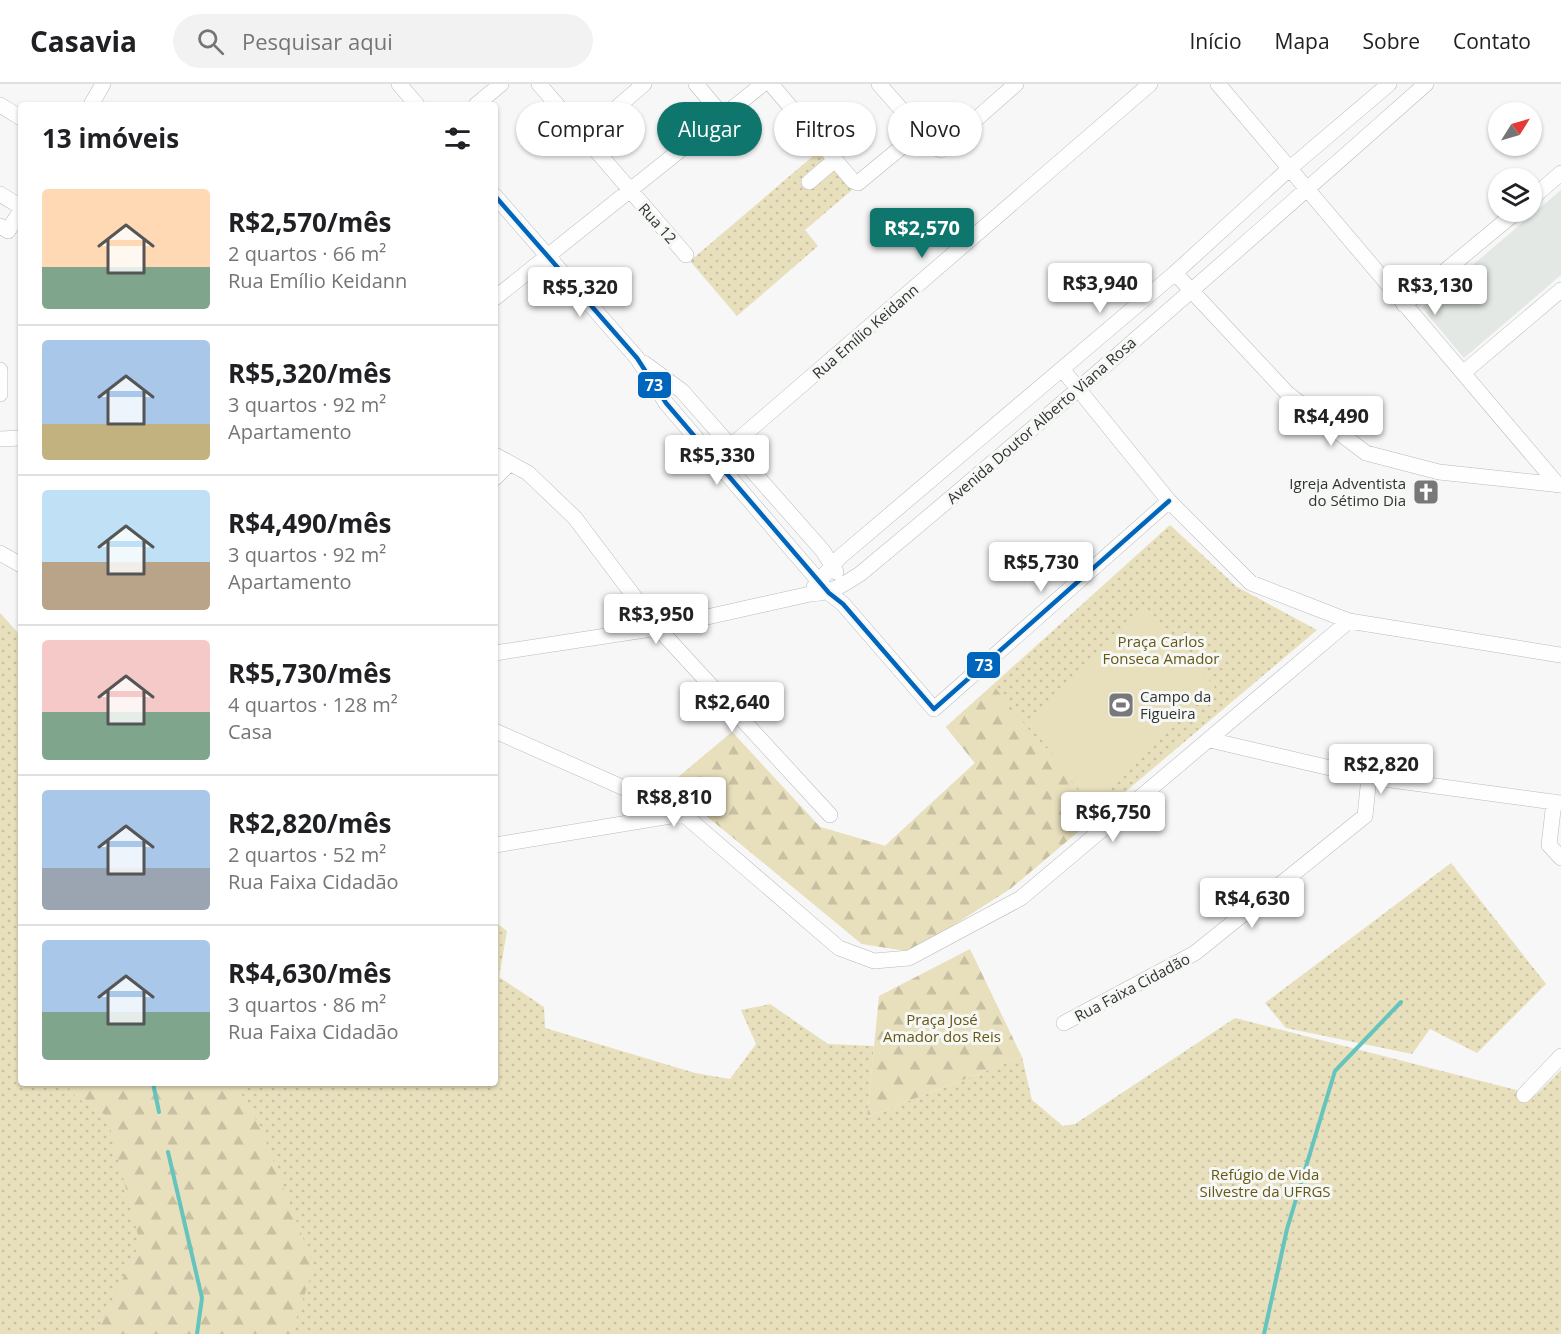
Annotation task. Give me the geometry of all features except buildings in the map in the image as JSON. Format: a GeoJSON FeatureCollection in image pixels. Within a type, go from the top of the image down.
{"type":"FeatureCollection","features":[{"type":"Feature","properties":{"kind":"street"},"geometry":{"type":"LineString","coordinates":[[93,102],[103,84]]}},
{"type":"Feature","properties":{"kind":"street"},"geometry":{"type":"LineString","coordinates":[[399,84],[414,102]]}},
{"type":"Feature","properties":{"kind":"street"},"geometry":{"type":"LineString","coordinates":[[480,102],[501,84]]}},
{"type":"Feature","properties":{"kind":"street","name":"Rua 12"},"geometry":{"type":"LineString","coordinates":[[538,84],[554,102]]}},
{"type":"Feature","properties":{"kind":"street"},"geometry":{"type":"LineString","coordinates":[[624,102],[644,84]]}},
{"type":"Feature","properties":{"kind":"street"},"geometry":{"type":"LineString","coordinates":[[696,84],[711,102]]}},
{"type":"Feature","properties":{"kind":"street"},"geometry":{"type":"LineString","coordinates":[[740,102],[763,84]]}},
{"type":"Feature","properties":{"kind":"street"},"geometry":{"type":"LineString","coordinates":[[771,84],[853,181],[858,183],[891,156]]}},
{"type":"Feature","properties":{"kind":"street"},"geometry":{"type":"LineString","coordinates":[[982,115],[1016,84]]}},
{"type":"Feature","properties":{"kind":"street","name":"Rua Emílio Keidann"},"geometry":{"type":"LineString","coordinates":[[716,459],[1150,84]]}},
{"type":"Feature","properties":{"kind":"street"},"geometry":{"type":"LineString","coordinates":[[1218,84],[1404,305],[1560,485]]}},
{"type":"Feature","properties":{"kind":"street","name":"Avenida Doutor Alberto Viana Rosa"},"geometry":{"type":"LineString","coordinates":[[810,594],[819,579],[832,565],[1175,273],[1289,169],[1389,84]]}},
{"type":"Feature","properties":{"kind":"street","name":"Avenida Doutor Alberto Viana Rosa"},"geometry":{"type":"LineString","coordinates":[[836,589],[860,574],[960,491],[1077,387],[1192,293],[1426,84]]}},
{"type":"Feature","properties":{"kind":"street"},"geometry":{"type":"LineString","coordinates":[[888,87],[899,102]]}},
{"type":"Feature","properties":{"kind":"street"},"geometry":{"type":"LineString","coordinates":[[0,105],[18,116]]}},
{"type":"Feature","properties":{"kind":"street","name":"Rua 12"},"geometry":{"type":"LineString","coordinates":[[600,156],[686,255]]}},
{"type":"Feature","properties":{"kind":"street"},"geometry":{"type":"LineString","coordinates":[[498,296],[674,156]]}},
{"type":"Feature","properties":{"kind":"street"},"geometry":{"type":"LineString","coordinates":[[809,182],[835,160]]}},
{"type":"Feature","properties":{"kind":"street"},"geometry":{"type":"LineString","coordinates":[[1542,189],[1561,173]]}},
{"type":"Feature","properties":{"kind":"street"},"geometry":{"type":"LineString","coordinates":[[0,194],[18,207]]}},
{"type":"Feature","properties":{"kind":"street"},"geometry":{"type":"LineString","coordinates":[[498,199],[637,358],[666,403],[819,579],[836,589]]}},
{"type":"Feature","properties":{"kind":"street"},"geometry":{"type":"LineString","coordinates":[[4,228],[18,212]]}},
{"type":"Feature","properties":{"kind":"street"},"geometry":{"type":"LineString","coordinates":[[1404,305],[1504,222]]}},
{"type":"Feature","properties":{"kind":"street"},"geometry":{"type":"LineString","coordinates":[[1175,273],[1288,394],[1366,453],[1439,472],[1560,485]]}},
{"type":"Feature","properties":{"kind":"street"},"geometry":{"type":"LineString","coordinates":[[1463,373],[1561,290]]}},
{"type":"Feature","properties":{"kind":"street"},"geometry":{"type":"LineString","coordinates":[[637,358],[682,392],[832,565],[836,589],[843,604],[934,709],[1169,501]]}},
{"type":"Feature","properties":{"kind":"street"},"geometry":{"type":"LineString","coordinates":[[1062,369],[1169,501],[1251,583],[1349,621],[1561,655]]}},
{"type":"Feature","properties":{"kind":"street"},"geometry":{"type":"LineString","coordinates":[[0,370],[0,394]]}},
{"type":"Feature","properties":{"kind":"street"},"geometry":{"type":"LineString","coordinates":[[0,439],[18,438]]}},
{"type":"Feature","properties":{"kind":"street"},"geometry":{"type":"LineString","coordinates":[[498,457],[508,465],[528,473],[575,518],[658,628],[830,815]]}},
{"type":"Feature","properties":{"kind":"street"},"geometry":{"type":"LineString","coordinates":[[498,475],[508,465]]}},
{"type":"Feature","properties":{"kind":"street"},"geometry":{"type":"LineString","coordinates":[[941,471],[960,491]]}},
{"type":"Feature","properties":{"kind":"street"},"geometry":{"type":"LineString","coordinates":[[0,553],[18,563]]}},
{"type":"Feature","properties":{"kind":"street"},"geometry":{"type":"LineString","coordinates":[[498,653],[658,628],[836,589]]}},
{"type":"Feature","properties":{"kind":"street"},"geometry":{"type":"LineString","coordinates":[[498,732],[683,814],[839,948],[874,961],[909,958],[1021,898],[1349,621]]}},
{"type":"Feature","properties":{"kind":"street"},"geometry":{"type":"LineString","coordinates":[[1210,740],[1369,777],[1557,803],[1549,845],[1561,858]]}},
{"type":"Feature","properties":{"kind":"street","name":"Rua Faixa Cidadão"},"geometry":{"type":"LineString","coordinates":[[1064,1023],[1204,946],[1365,816],[1369,777]]}},
{"type":"Feature","properties":{"kind":"street"},"geometry":{"type":"LineString","coordinates":[[498,845],[683,814]]}},
{"type":"Feature","properties":{"kind":"street"},"geometry":{"type":"LineString","coordinates":[[1524,1095],[1561,1056]]}},
{"type":"Feature","properties":{"kind":"shaded area"},"geometry":{"type":"Polygon","coordinates":[[[1561,190],[1561,275],[1464,358],[1422,308],[1523,222],[1542,222],[1542,206],[1561,190]]]}},
{"type":"Feature","properties":{"kind":"green space"},"geometry":{"type":"Polygon","coordinates":[[[813,156],[823,156],[852,190],[805,230],[818,246],[737,316],[690,261],[813,156]]]}},
{"type":"Feature","properties":{"kind":"green space","name":"Praça Carlos Fonseca Amador"},"geometry":{"type":"Polygon","coordinates":[[[1170,525],[1237,587],[1317,630],[1010,889],[862,944],[669,785],[732,732],[820,827],[885,846],[975,763],[946,727],[1170,525]]]}},
{"type":"Feature","properties":{"kind":"green space","name":"Campo da Figueira"},"geometry":{"type":"Polygon","coordinates":[[[1145,606],[1215,687],[1092,802],[1027,722],[1145,606]]]}},
{"type":"Feature","properties":{"kind":"green space","name":"Refúgio de Vida Silvestre da UFRGS"},"geometry":{"type":"Polygon","coordinates":[[[0,613],[18,633],[18,1086],[498,1086],[498,924],[507,931],[499,977],[544,1007],[545,1028],[695,1073],[730,1079],[756,1044],[741,1010],[770,1004],[828,1044],[874,1046],[867,1117],[1022,1057],[1032,1100],[1063,1126],[1075,1124],[1235,1018],[1536,1095],[1561,1070],[1561,1334],[0,1334],[0,613]]]}},
{"type":"Feature","properties":{"kind":"green space"},"geometry":{"type":"Polygon","coordinates":[[[993,685],[1098,815],[1010,889],[912,952],[862,944],[669,785],[732,732],[820,827],[885,846],[975,763],[946,727],[993,685]]]}},
{"type":"Feature","properties":{"kind":"green space"},"geometry":{"type":"Polygon","coordinates":[[[1451,863],[1546,984],[1477,1053],[1430,1029],[1412,1054],[1286,1028],[1265,1003],[1451,863]]]}},
{"type":"Feature","properties":{"kind":"green space","name":"Praça José Amador dos Reis"},"geometry":{"type":"Polygon","coordinates":[[[970,949],[1022,1057],[867,1117],[879,996],[970,949]]]}},
{"type":"Feature","properties":{"kind":"green space"},"geometry":{"type":"Polygon","coordinates":[[[67,1086],[237,1086],[261,1128],[314,1267],[291,1334],[96,1334],[140,1243],[107,1116],[77,1098],[67,1086]]]}},
{"type":"Feature","properties":{"kind":"waterway"},"geometry":{"type":"LineString","coordinates":[[1264,1334],[1287,1229],[1335,1071],[1401,1002]]}},
{"type":"Feature","properties":{"kind":"waterway"},"geometry":{"type":"LineString","coordinates":[[154,1086],[159,1112]]}},
{"type":"Feature","properties":{"kind":"waterway"},"geometry":{"type":"LineString","coordinates":[[168,1152],[202,1298],[197,1334]]}},
{"type":"Feature","properties":{"kind":"transit line","name":"73"},"geometry":{"type":"LineString","coordinates":[[498,199],[637,358],[666,403],[829,593],[843,604],[934,709],[1169,501]]}},
{"type":"Feature","properties":{"kind":"place","name":"Igreja Adventista do Sétimo Dia"},"geometry":{"type":"Point","coordinates":[1426,492]}},
{"type":"Feature","properties":{"kind":"place","name":"Campo da Figueira"},"geometry":{"type":"Point","coordinates":[1121,705]}}]}
